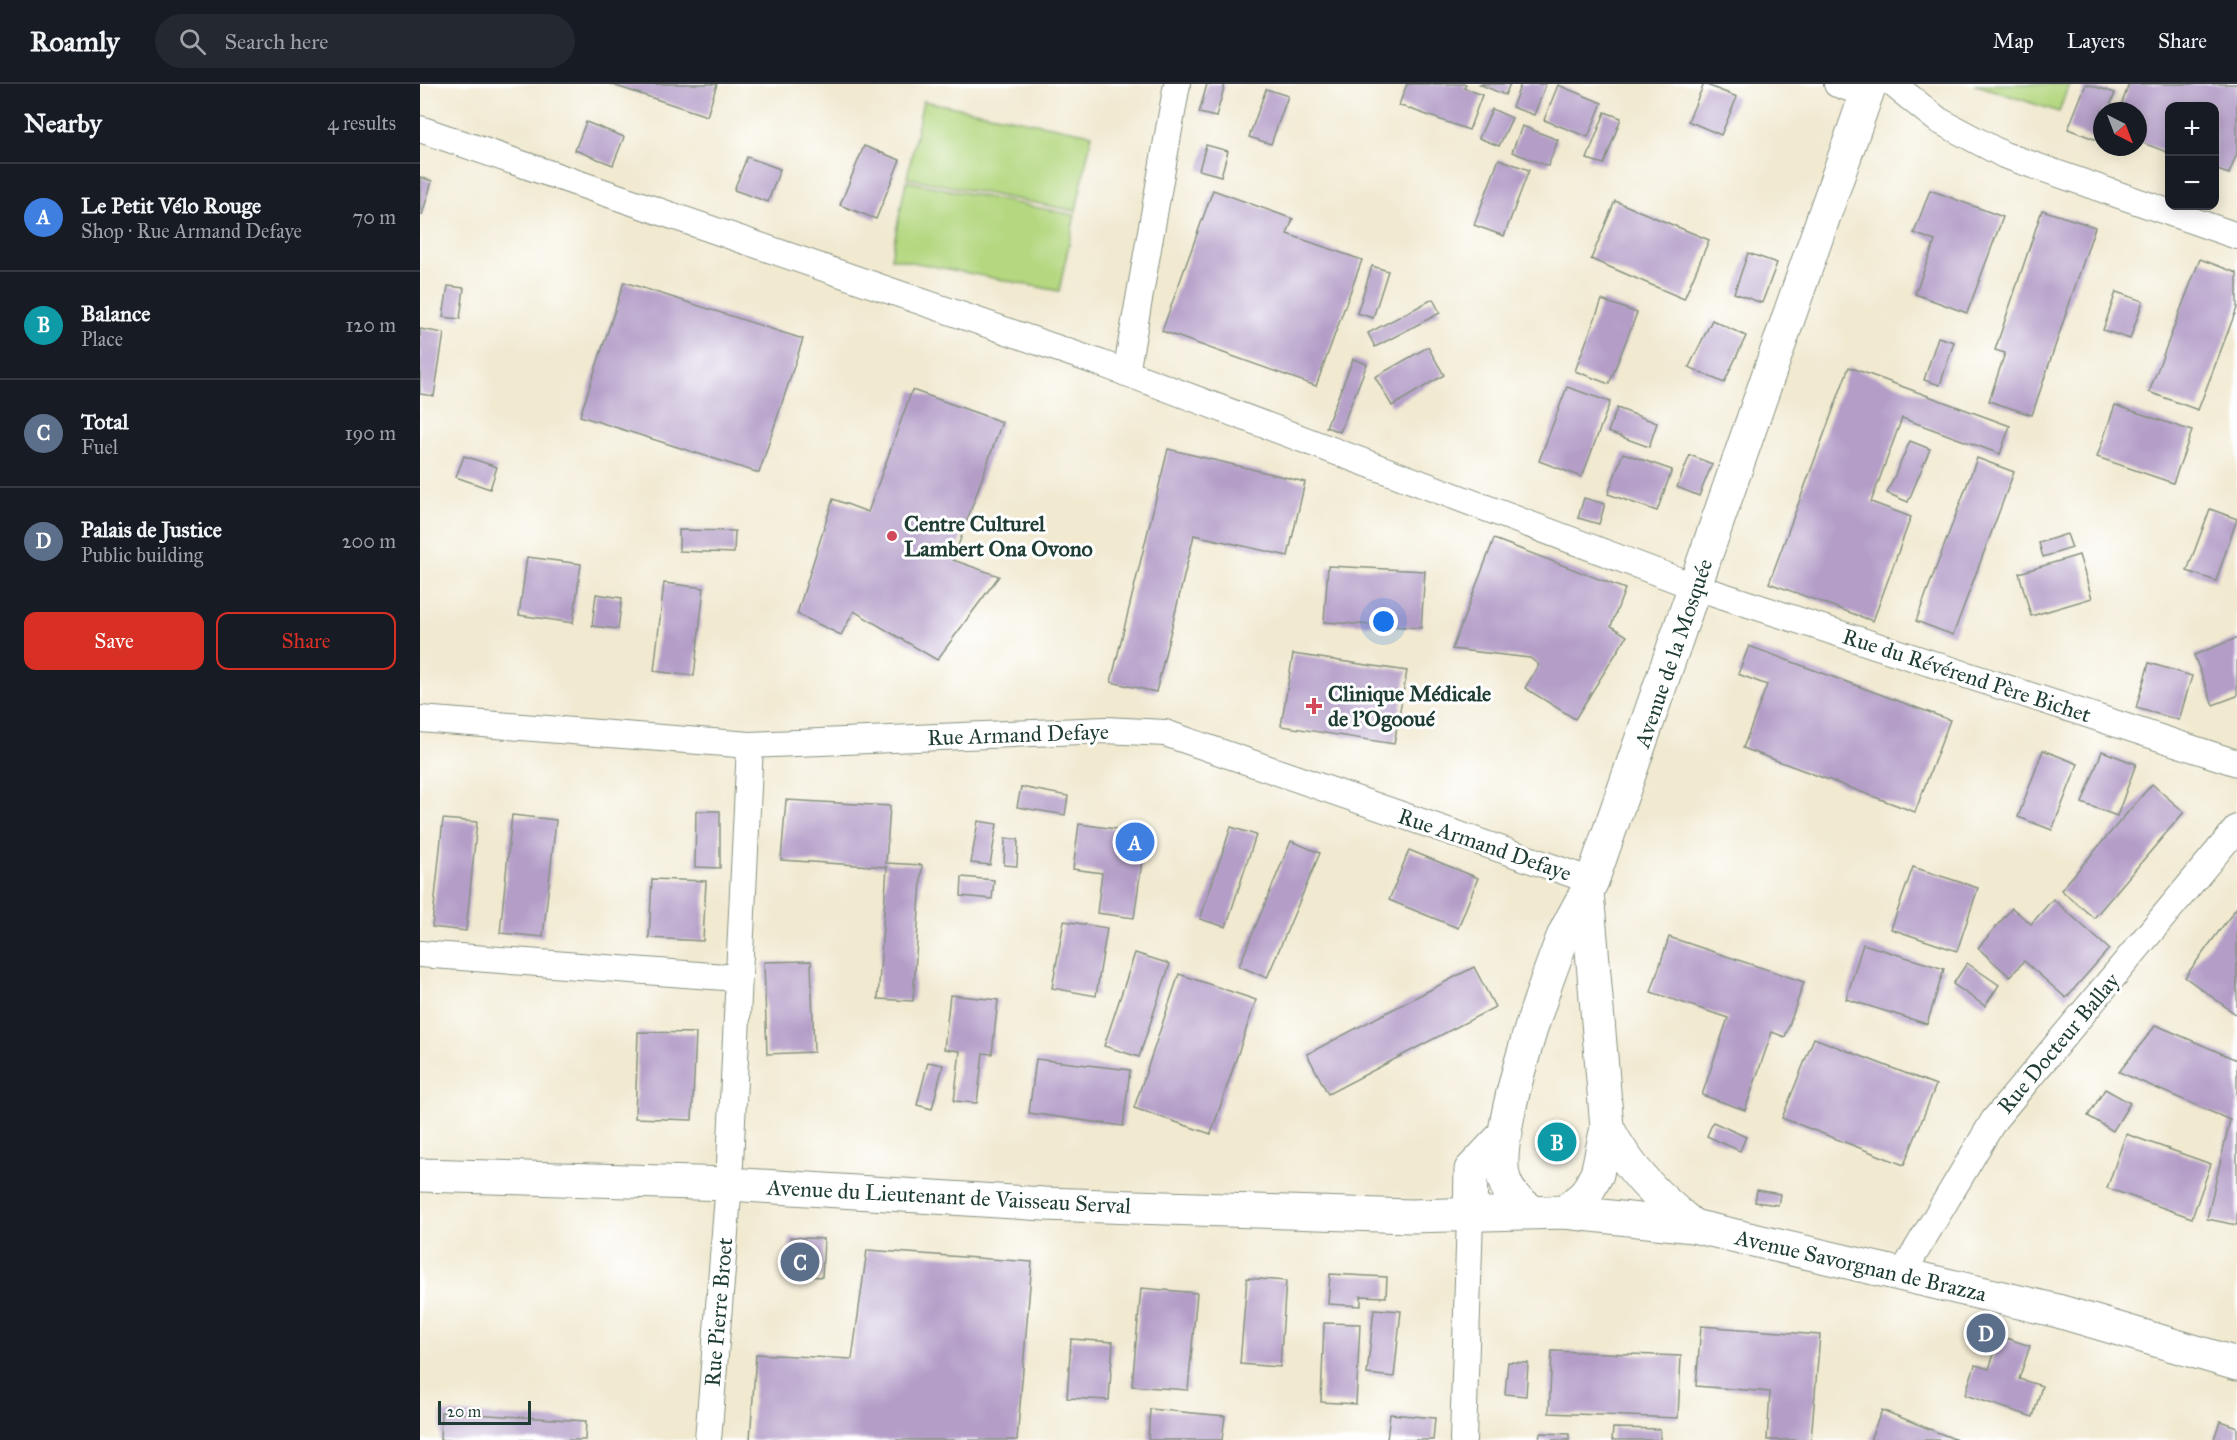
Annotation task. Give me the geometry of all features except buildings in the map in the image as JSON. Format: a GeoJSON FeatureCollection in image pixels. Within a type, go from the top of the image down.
{"type":"FeatureCollection","features":[{"type":"Feature","properties":{"kind":"street"},"geometry":{"type":"LineString","coordinates":[[1126,373],[1177,84]]}},
{"type":"Feature","properties":{"kind":"street"},"geometry":{"type":"LineString","coordinates":[[1866,87],[1938,120],[2004,155],[2237,236]]}},
{"type":"Feature","properties":{"kind":"street","name":"Avenue de la Mosquée"},"geometry":{"type":"LineString","coordinates":[[1549,1212],[1515,1199],[1503,1177],[1501,1155],[1525,1050],[1562,940],[1590,886],[1696,587],[1866,87]]}},
{"type":"Feature","properties":{"kind":"street","name":"Rue du Révérend Père Bichet"},"geometry":{"type":"LineString","coordinates":[[420,129],[1126,373],[1696,587],[2237,763]]}},
{"type":"Feature","properties":{"kind":"street","name":"Rue Armand Defaye"},"geometry":{"type":"LineString","coordinates":[[420,718],[750,745],[1105,730],[1165,733],[1590,886]]}},
{"type":"Feature","properties":{"kind":"street","name":"Rue Pierre Broet"},"geometry":{"type":"LineString","coordinates":[[708,1440],[729,1184],[750,745]]}},
{"type":"Feature","properties":{"kind":"street","name":"Rue Docteur Ballay"},"geometry":{"type":"LineString","coordinates":[[1902,1274],[1994,1119],[2237,828]]}},
{"type":"Feature","properties":{"kind":"street"},"geometry":{"type":"LineString","coordinates":[[1549,1212],[1586,1194],[1597,1174],[1607,1127],[1590,886]]}},
{"type":"Feature","properties":{"kind":"street"},"geometry":{"type":"LineString","coordinates":[[420,954],[738,978]]}},
{"type":"Feature","properties":{"kind":"street"},"geometry":{"type":"LineString","coordinates":[[1607,1127],[1624,1158],[1640,1179],[1693,1226]]}},
{"type":"Feature","properties":{"kind":"street"},"geometry":{"type":"LineString","coordinates":[[1463,1440],[1474,1216],[1472,1170],[1506,1133]]}},
{"type":"Feature","properties":{"kind":"street","name":"Avenue du Lieutenant de Vaisseau Serval"},"geometry":{"type":"LineString","coordinates":[[420,1175],[729,1184],[1044,1204],[1474,1216]]}},
{"type":"Feature","properties":{"kind":"street","name":"Avenue Savorgnan de Brazza"},"geometry":{"type":"LineString","coordinates":[[1474,1216],[1549,1212],[1693,1226],[2058,1311],[2237,1364]]}},
{"type":"Feature","properties":{"kind":"green space"},"geometry":{"type":"Polygon","coordinates":[[[1974,84],[2069,84],[2059,112],[1974,84]]]}},
{"type":"Feature","properties":{"kind":"green space"},"geometry":{"type":"Polygon","coordinates":[[[923,101],[1092,134],[1076,211],[907,178],[923,101]]]}},
{"type":"Feature","properties":{"kind":"green space"},"geometry":{"type":"Polygon","coordinates":[[[906,181],[1075,215],[1059,291],[891,258],[906,181]]]}},
{"type":"Feature","properties":{"kind":"place","name":"Centre Culturel Lambert Ona Ovono"},"geometry":{"type":"Point","coordinates":[892,536]}},
{"type":"Feature","properties":{"kind":"place","name":"Clinique Médicale de l'Ogooué"},"geometry":{"type":"Point","coordinates":[1314,706]}},
{"type":"Feature","properties":{"kind":"place","name":"Le Petit Vélo Rouge"},"geometry":{"type":"Point","coordinates":[1135,842]}},
{"type":"Feature","properties":{"kind":"place","name":"Balance"},"geometry":{"type":"Point","coordinates":[1557,1142]}},
{"type":"Feature","properties":{"kind":"place","name":"Total"},"geometry":{"type":"Point","coordinates":[800,1262]}},
{"type":"Feature","properties":{"kind":"place","name":"Palais de Justice"},"geometry":{"type":"Point","coordinates":[1986,1333]}}]}
